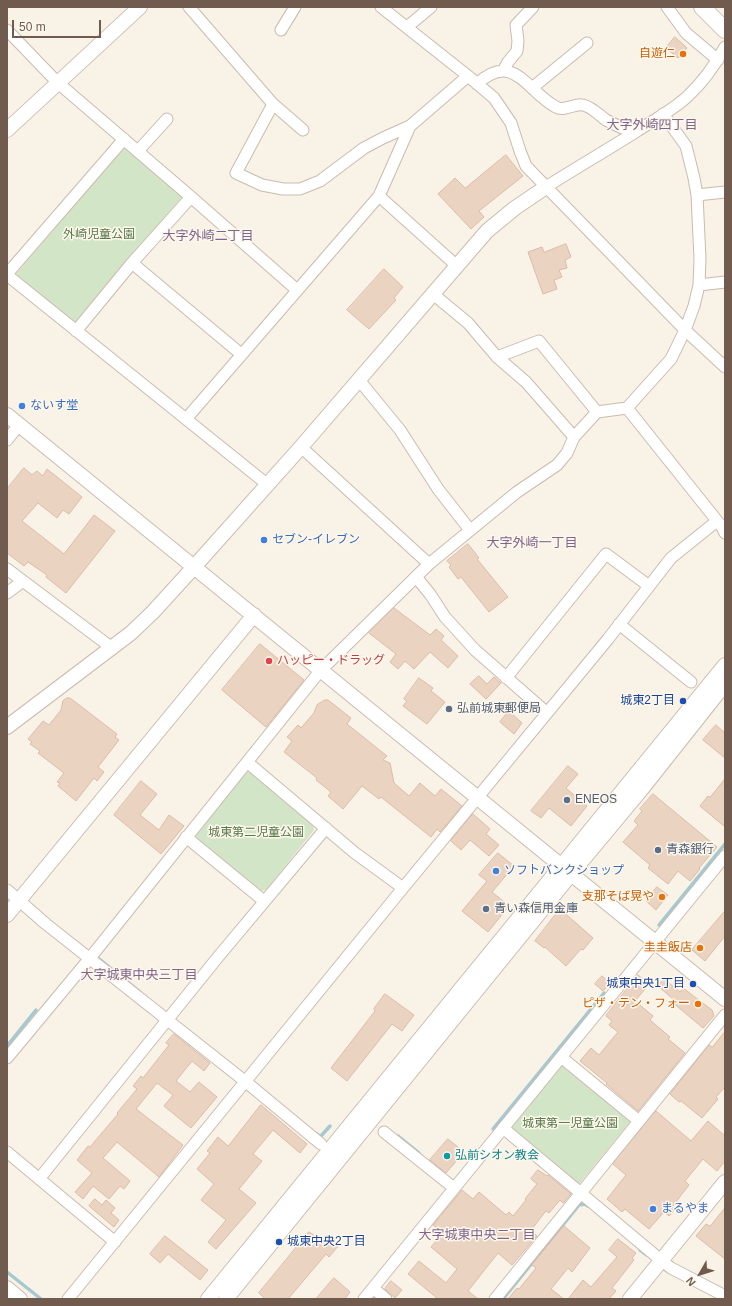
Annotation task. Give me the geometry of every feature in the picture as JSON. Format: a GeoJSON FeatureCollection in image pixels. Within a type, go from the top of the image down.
{"type":"FeatureCollection","features":[{"type":"Feature","properties":{"kind":"main road"},"geometry":{"type":"LineString","coordinates":[[702,7],[725,30]]}},
{"type":"Feature","properties":{"kind":"street"},"geometry":{"type":"LineString","coordinates":[[7,130],[140,7]]}},
{"type":"Feature","properties":{"kind":"street"},"geometry":{"type":"LineString","coordinates":[[189,7],[273,104],[303,130]]}},
{"type":"Feature","properties":{"kind":"street"},"geometry":{"type":"LineString","coordinates":[[281,30],[295,7]]}},
{"type":"Feature","properties":{"kind":"street"},"geometry":{"type":"LineString","coordinates":[[381,7],[494,98],[511,123],[526,166],[685,330],[725,367]]}},
{"type":"Feature","properties":{"kind":"street"},"geometry":{"type":"LineString","coordinates":[[407,27],[431,7]]}},
{"type":"Feature","properties":{"kind":"street"},"geometry":{"type":"LineString","coordinates":[[503,71],[517,51],[518,41],[516,25],[533,7]]}},
{"type":"Feature","properties":{"kind":"street"},"geometry":{"type":"LineString","coordinates":[[666,7],[686,33],[718,60]]}},
{"type":"Feature","properties":{"kind":"street"},"geometry":{"type":"LineString","coordinates":[[7,30],[58,82],[297,290]]}},
{"type":"Feature","properties":{"kind":"street"},"geometry":{"type":"LineString","coordinates":[[532,88],[587,43]]}},
{"type":"Feature","properties":{"kind":"street"},"geometry":{"type":"LineString","coordinates":[[7,727],[112,648],[131,633],[153,612],[302,447],[486,231],[515,208],[546,187],[663,114],[687,97],[718,60],[725,47]]}},
{"type":"Feature","properties":{"kind":"street"},"geometry":{"type":"LineString","coordinates":[[477,84],[482,78],[491,74],[503,71],[515,72],[549,103],[558,109],[575,105],[583,105],[592,109],[620,128],[634,132]]}},
{"type":"Feature","properties":{"kind":"street"},"geometry":{"type":"LineString","coordinates":[[273,104],[236,173],[262,185],[283,189],[300,189],[320,182],[364,148],[410,126],[468,76]]}},
{"type":"Feature","properties":{"kind":"street"},"geometry":{"type":"LineString","coordinates":[[7,1058],[90,958],[320,671],[429,564],[517,492],[557,465],[567,453],[574,437],[597,412],[627,408],[671,359],[685,330],[694,306],[699,285],[700,259],[697,194],[686,146],[663,114]]}},
{"type":"Feature","properties":{"kind":"street"},"geometry":{"type":"LineString","coordinates":[[138,151],[167,119]]}},
{"type":"Feature","properties":{"kind":"street"},"geometry":{"type":"LineString","coordinates":[[186,419],[378,196],[410,126]]}},
{"type":"Feature","properties":{"kind":"street"},"geometry":{"type":"LineString","coordinates":[[124,139],[7,275],[268,485]]}},
{"type":"Feature","properties":{"kind":"street"},"geometry":{"type":"LineString","coordinates":[[697,194],[725,192]]}},
{"type":"Feature","properties":{"kind":"street"},"geometry":{"type":"LineString","coordinates":[[378,196],[457,266]]}},
{"type":"Feature","properties":{"kind":"street"},"geometry":{"type":"LineString","coordinates":[[76,330],[132,263],[191,197]]}},
{"type":"Feature","properties":{"kind":"street"},"geometry":{"type":"LineString","coordinates":[[132,263],[242,354]]}},
{"type":"Feature","properties":{"kind":"street"},"geometry":{"type":"LineString","coordinates":[[699,285],[725,282]]}},
{"type":"Feature","properties":{"kind":"street"},"geometry":{"type":"LineString","coordinates":[[433,294],[468,323],[497,357],[526,382],[574,437]]}},
{"type":"Feature","properties":{"kind":"street"},"geometry":{"type":"LineString","coordinates":[[497,357],[539,341],[597,412]]}},
{"type":"Feature","properties":{"kind":"street"},"geometry":{"type":"LineString","coordinates":[[359,380],[400,430],[438,489],[470,530]]}},
{"type":"Feature","properties":{"kind":"street"},"geometry":{"type":"LineString","coordinates":[[627,408],[725,533]]}},
{"type":"Feature","properties":{"kind":"street"},"geometry":{"type":"LineString","coordinates":[[7,415],[194,568],[254,615],[320,671],[725,998]]}},
{"type":"Feature","properties":{"kind":"street"},"geometry":{"type":"LineString","coordinates":[[7,440],[19,425]]}},
{"type":"Feature","properties":{"kind":"street"},"geometry":{"type":"LineString","coordinates":[[302,447],[429,564]]}},
{"type":"Feature","properties":{"kind":"street"},"geometry":{"type":"LineString","coordinates":[[68,1299],[547,713],[671,558],[717,521]]}},
{"type":"Feature","properties":{"kind":"street"},"geometry":{"type":"LineString","coordinates":[[506,678],[606,554],[649,586]]}},
{"type":"Feature","properties":{"kind":"street"},"geometry":{"type":"LineString","coordinates":[[7,569],[112,648]]}},
{"type":"Feature","properties":{"kind":"street"},"geometry":{"type":"LineString","coordinates":[[416,576],[445,617],[475,650],[547,713]]}},
{"type":"Feature","properties":{"kind":"street"},"geometry":{"type":"LineString","coordinates":[[7,594],[23,581]]}},
{"type":"Feature","properties":{"kind":"street"},"geometry":{"type":"LineString","coordinates":[[7,916],[254,615]]}},
{"type":"Feature","properties":{"kind":"street"},"geometry":{"type":"LineString","coordinates":[[619,624],[691,682]]}},
{"type":"Feature","properties":{"kind":"street"},"geometry":{"type":"LineString","coordinates":[[208,1299],[720,688],[725,665]]}},
{"type":"Feature","properties":{"kind":"street"},"geometry":{"type":"LineString","coordinates":[[247,762],[356,853],[403,888]]}},
{"type":"Feature","properties":{"kind":"street"},"geometry":{"type":"LineString","coordinates":[[39,1179],[167,1019],[326,828]]}},
{"type":"Feature","properties":{"kind":"street"},"geometry":{"type":"LineString","coordinates":[[186,837],[264,901]]}},
{"type":"Feature","properties":{"kind":"street"},"geometry":{"type":"LineString","coordinates":[[364,1299],[725,856]]}},
{"type":"Feature","properties":{"kind":"street"},"geometry":{"type":"LineString","coordinates":[[226,1299],[566,870]]}},
{"type":"Feature","properties":{"kind":"street"},"geometry":{"type":"LineString","coordinates":[[7,890],[31,911],[322,1144]]}},
{"type":"Feature","properties":{"kind":"street"},"geometry":{"type":"LineString","coordinates":[[495,1299],[725,1015]]}},
{"type":"Feature","properties":{"kind":"street"},"geometry":{"type":"LineString","coordinates":[[561,1058],[639,1120]]}},
{"type":"Feature","properties":{"kind":"street"},"geometry":{"type":"LineString","coordinates":[[503,1128],[671,1268],[725,1296]]}},
{"type":"Feature","properties":{"kind":"street"},"geometry":{"type":"LineString","coordinates":[[384,1132],[454,1188]]}},
{"type":"Feature","properties":{"kind":"street"},"geometry":{"type":"LineString","coordinates":[[7,1152],[116,1242]]}},
{"type":"Feature","properties":{"kind":"street"},"geometry":{"type":"LineString","coordinates":[[630,1299],[725,1182]]}},
{"type":"Feature","properties":{"kind":"street"},"geometry":{"type":"LineString","coordinates":[[7,1288],[20,1299]]}},
{"type":"Feature","properties":{"kind":"street"},"geometry":{"type":"LineString","coordinates":[[373,1288],[386,1299]]}},
{"type":"Feature","properties":{"kind":"green space","name":"外崎児童公園"},"geometry":{"type":"Polygon","coordinates":[[[124,147],[182,197],[74,323],[16,274],[124,147]]]}},
{"type":"Feature","properties":{"kind":"green space","name":"城東第二児童公園"},"geometry":{"type":"Polygon","coordinates":[[[247,772],[253,773],[313,824],[314,830],[266,890],[259,891],[197,841],[196,833],[247,772]]]}},
{"type":"Feature","properties":{"kind":"green space","name":"城東第一児童公園"},"geometry":{"type":"Polygon","coordinates":[[[565,1065],[630,1117],[630,1122],[580,1183],[576,1184],[512,1131],[511,1126],[560,1066],[565,1065]]]}},
{"type":"Feature","properties":{"kind":"building"},"geometry":{"type":"Polygon","coordinates":[[[675,37],[687,48],[678,58],[666,48],[675,37]]]}},
{"type":"Feature","properties":{"kind":"building"},"geometry":{"type":"Polygon","coordinates":[[[506,155],[523,176],[479,211],[484,217],[471,229],[438,194],[455,178],[465,188],[506,155]]]}},
{"type":"Feature","properties":{"kind":"building"},"geometry":{"type":"Polygon","coordinates":[[[566,244],[571,257],[565,260],[567,268],[559,270],[562,277],[554,280],[557,289],[543,294],[528,252],[542,247],[544,252],[566,244]]]}},
{"type":"Feature","properties":{"kind":"building"},"geometry":{"type":"Polygon","coordinates":[[[384,269],[403,287],[394,298],[396,300],[369,329],[347,310],[384,269]]]}},
{"type":"Feature","properties":{"kind":"building"},"geometry":{"type":"Polygon","coordinates":[[[24,468],[32,475],[37,471],[43,476],[47,469],[82,497],[69,514],[63,510],[57,518],[38,503],[22,521],[64,554],[94,515],[115,531],[66,593],[46,577],[47,575],[28,562],[24,566],[7,553],[7,489],[24,468]]]}},
{"type":"Feature","properties":{"kind":"building"},"geometry":{"type":"Polygon","coordinates":[[[468,544],[479,558],[477,559],[508,597],[489,612],[461,577],[458,579],[449,567],[451,565],[447,561],[468,544]]]}},
{"type":"Feature","properties":{"kind":"building"},"geometry":{"type":"Polygon","coordinates":[[[394,608],[430,635],[436,629],[444,636],[441,640],[458,656],[448,668],[430,652],[414,669],[405,661],[398,669],[390,662],[396,654],[369,633],[394,608]]]}},
{"type":"Feature","properties":{"kind":"building"},"geometry":{"type":"Polygon","coordinates":[[[260,644],[304,680],[266,727],[222,690],[260,644]]]}},
{"type":"Feature","properties":{"kind":"building"},"geometry":{"type":"Polygon","coordinates":[[[479,676],[487,684],[494,677],[501,683],[486,699],[470,684],[479,676]]]}},
{"type":"Feature","properties":{"kind":"building"},"geometry":{"type":"Polygon","coordinates":[[[419,678],[433,688],[431,691],[445,702],[427,724],[403,706],[407,701],[404,699],[419,678]]]}},
{"type":"Feature","properties":{"kind":"building"},"geometry":{"type":"Polygon","coordinates":[[[70,698],[117,734],[115,737],[119,740],[98,767],[104,772],[97,781],[94,778],[76,801],[58,786],[60,783],[57,782],[64,773],[38,753],[40,751],[30,744],[32,742],[28,739],[43,721],[49,725],[61,710],[63,701],[70,698]]]}},
{"type":"Feature","properties":{"kind":"building"},"geometry":{"type":"Polygon","coordinates":[[[325,700],[328,700],[351,718],[347,724],[387,756],[383,760],[390,763],[394,783],[409,796],[420,783],[435,796],[441,789],[462,806],[440,832],[437,829],[431,837],[381,797],[379,799],[362,786],[343,809],[328,796],[331,792],[316,780],[317,778],[284,752],[292,741],[287,737],[298,725],[301,728],[314,713],[317,705],[325,700]]]}},
{"type":"Feature","properties":{"kind":"building"},"geometry":{"type":"Polygon","coordinates":[[[509,711],[522,723],[514,734],[500,722],[509,711]]]}},
{"type":"Feature","properties":{"kind":"building"},"geometry":{"type":"Polygon","coordinates":[[[716,725],[725,733],[725,758],[703,740],[716,725]]]}},
{"type":"Feature","properties":{"kind":"building"},"geometry":{"type":"Polygon","coordinates":[[[568,766],[578,774],[566,788],[587,806],[571,826],[549,808],[541,818],[531,811],[568,766]]]}},
{"type":"Feature","properties":{"kind":"building"},"geometry":{"type":"Polygon","coordinates":[[[725,779],[725,827],[700,806],[708,796],[710,797],[725,779]]]}},
{"type":"Feature","properties":{"kind":"building"},"geometry":{"type":"Polygon","coordinates":[[[141,781],[157,794],[140,815],[159,830],[169,815],[184,826],[161,854],[114,815],[141,781]]]}},
{"type":"Feature","properties":{"kind":"building"},"geometry":{"type":"Polygon","coordinates":[[[653,794],[717,847],[690,881],[678,871],[668,884],[648,868],[650,865],[623,842],[638,825],[634,821],[642,811],[640,809],[653,794]]]}},
{"type":"Feature","properties":{"kind":"building"},"geometry":{"type":"Polygon","coordinates":[[[473,814],[490,829],[486,834],[499,845],[489,856],[470,840],[461,850],[451,841],[473,814]]]}},
{"type":"Feature","properties":{"kind":"building","name":"青い森信用金庫"},"geometry":{"type":"Polygon","coordinates":[[[498,853],[514,866],[492,892],[509,906],[488,932],[462,911],[487,881],[479,875],[498,853]]]}},
{"type":"Feature","properties":{"kind":"building"},"geometry":{"type":"Polygon","coordinates":[[[657,887],[668,895],[656,910],[646,901],[657,887]]]}},
{"type":"Feature","properties":{"kind":"building"},"geometry":{"type":"Polygon","coordinates":[[[560,909],[593,938],[566,966],[545,947],[544,948],[535,941],[560,909]]]}},
{"type":"Feature","properties":{"kind":"building"},"geometry":{"type":"Polygon","coordinates":[[[725,911],[725,936],[705,961],[692,950],[725,911]]]}},
{"type":"Feature","properties":{"kind":"building"},"geometry":{"type":"Polygon","coordinates":[[[638,975],[649,984],[635,1001],[653,1016],[650,1020],[670,1037],[668,1039],[685,1053],[638,1111],[580,1061],[591,1048],[599,1055],[618,1032],[609,1025],[612,1021],[606,1016],[638,975]]]}},
{"type":"Feature","properties":{"kind":"building"},"geometry":{"type":"Polygon","coordinates":[[[602,976],[610,983],[603,991],[595,984],[602,976]]]}},
{"type":"Feature","properties":{"kind":"building"},"geometry":{"type":"Polygon","coordinates":[[[664,979],[680,992],[683,988],[712,1010],[714,1016],[703,1028],[672,1002],[674,1000],[658,986],[664,979]]]}},
{"type":"Feature","properties":{"kind":"building"},"geometry":{"type":"Polygon","coordinates":[[[385,994],[414,1015],[402,1031],[392,1024],[347,1081],[331,1068],[375,1011],[374,1009],[385,994]]]}},
{"type":"Feature","properties":{"kind":"building"},"geometry":{"type":"Polygon","coordinates":[[[725,1032],[725,1087],[716,1097],[718,1099],[702,1118],[670,1094],[709,1045],[712,1047],[725,1032]]]}},
{"type":"Feature","properties":{"kind":"building"},"geometry":{"type":"Polygon","coordinates":[[[174,1034],[210,1063],[204,1071],[192,1061],[176,1081],[190,1092],[199,1082],[217,1097],[191,1128],[164,1106],[173,1095],[157,1083],[136,1109],[183,1145],[159,1177],[117,1142],[103,1158],[130,1181],[124,1189],[120,1186],[109,1199],[93,1186],[83,1199],[75,1192],[92,1173],[77,1160],[118,1114],[117,1113],[137,1089],[133,1086],[141,1076],[143,1078],[169,1045],[166,1043],[174,1034]]]}},
{"type":"Feature","properties":{"kind":"building"},"geometry":{"type":"Polygon","coordinates":[[[261,1105],[307,1144],[300,1153],[273,1130],[253,1154],[262,1161],[239,1189],[256,1203],[216,1249],[208,1242],[226,1220],[201,1200],[214,1184],[197,1169],[210,1153],[207,1151],[218,1137],[228,1146],[261,1105]]]}},
{"type":"Feature","properties":{"kind":"building"},"geometry":{"type":"Polygon","coordinates":[[[656,1111],[691,1141],[708,1121],[725,1136],[725,1161],[717,1171],[703,1159],[685,1181],[689,1185],[672,1207],[675,1209],[669,1216],[664,1212],[649,1229],[625,1209],[622,1212],[607,1199],[626,1175],[613,1164],[656,1111]]]}},
{"type":"Feature","properties":{"kind":"building","name":"弘前シオン教会"},"geometry":{"type":"Polygon","coordinates":[[[448,1139],[464,1152],[446,1173],[430,1160],[448,1139]]]}},
{"type":"Feature","properties":{"kind":"building"},"geometry":{"type":"Polygon","coordinates":[[[538,1170],[547,1176],[548,1175],[571,1194],[563,1203],[560,1200],[549,1213],[546,1211],[531,1230],[537,1236],[512,1265],[498,1253],[468,1291],[478,1299],[438,1299],[408,1274],[419,1261],[446,1283],[457,1269],[431,1247],[443,1233],[433,1225],[462,1190],[473,1199],[479,1192],[506,1215],[509,1212],[513,1216],[537,1184],[531,1179],[538,1170]]]}},
{"type":"Feature","properties":{"kind":"building"},"geometry":{"type":"Polygon","coordinates":[[[95,1199],[102,1205],[106,1200],[115,1208],[111,1213],[119,1220],[114,1227],[89,1206],[95,1199]]]}},
{"type":"Feature","properties":{"kind":"building"},"geometry":{"type":"Polygon","coordinates":[[[725,1208],[725,1259],[696,1236],[706,1224],[710,1226],[725,1208]]]}},
{"type":"Feature","properties":{"kind":"building"},"geometry":{"type":"Polygon","coordinates":[[[564,1226],[590,1248],[572,1272],[568,1268],[551,1289],[564,1299],[508,1299],[517,1288],[519,1289],[536,1268],[532,1265],[564,1226]]]}},
{"type":"Feature","properties":{"kind":"building"},"geometry":{"type":"Polygon","coordinates":[[[309,1232],[322,1241],[327,1235],[339,1245],[329,1257],[326,1254],[288,1299],[265,1299],[259,1293],[309,1232]]]}},
{"type":"Feature","properties":{"kind":"building"},"geometry":{"type":"Polygon","coordinates":[[[165,1236],[208,1270],[200,1280],[168,1254],[160,1263],[150,1254],[165,1236]]]}},
{"type":"Feature","properties":{"kind":"building"},"geometry":{"type":"Polygon","coordinates":[[[618,1239],[636,1253],[632,1258],[634,1260],[612,1288],[616,1291],[609,1299],[568,1299],[583,1280],[591,1287],[617,1257],[609,1250],[618,1239]]]}},
{"type":"Feature","properties":{"kind":"building"},"geometry":{"type":"Polygon","coordinates":[[[334,1278],[350,1292],[345,1299],[316,1299],[334,1278]]]}},
{"type":"Feature","properties":{"kind":"building"},"geometry":{"type":"Polygon","coordinates":[[[391,1281],[402,1290],[395,1298],[385,1289],[391,1281]]]}},
{"type":"Feature","properties":{"kind":"waterway"},"geometry":{"type":"LineString","coordinates":[[659,925],[725,844]]}},
{"type":"Feature","properties":{"kind":"waterway"},"geometry":{"type":"LineString","coordinates":[[98,958],[140,992]]}},
{"type":"Feature","properties":{"kind":"waterway"},"geometry":{"type":"LineString","coordinates":[[493,1129],[604,993]]}},
{"type":"Feature","properties":{"kind":"waterway"},"geometry":{"type":"LineString","coordinates":[[7,1046],[36,1010]]}},
{"type":"Feature","properties":{"kind":"waterway"},"geometry":{"type":"LineString","coordinates":[[317,1134],[320,1137],[330,1126]]}},
{"type":"Feature","properties":{"kind":"waterway"},"geometry":{"type":"LineString","coordinates":[[398,1136],[419,1153]]}},
{"type":"Feature","properties":{"kind":"waterway"},"geometry":{"type":"LineString","coordinates":[[503,1299],[579,1205],[585,1204],[588,1206]]}},
{"type":"Feature","properties":{"kind":"waterway"},"geometry":{"type":"LineString","coordinates":[[640,1250],[647,1255]]}},
{"type":"Feature","properties":{"kind":"waterway"},"geometry":{"type":"LineString","coordinates":[[7,1272],[41,1299]]}},
{"type":"Feature","properties":{"kind":"place","name":"自遊仁"},"geometry":{"type":"Point","coordinates":[683,54]}},
{"type":"Feature","properties":{"kind":"place","name":"ないす堂"},"geometry":{"type":"Point","coordinates":[22,406]}},
{"type":"Feature","properties":{"kind":"place","name":"セブン-イレブン"},"geometry":{"type":"Point","coordinates":[264,540]}},
{"type":"Feature","properties":{"kind":"place","name":"ハッピー・ドラッグ"},"geometry":{"type":"Point","coordinates":[269,661]}},
{"type":"Feature","properties":{"kind":"place","name":"城東2丁目"},"geometry":{"type":"Point","coordinates":[683,701]}},
{"type":"Feature","properties":{"kind":"place","name":"弘前城東郵便局"},"geometry":{"type":"Point","coordinates":[449,709]}},
{"type":"Feature","properties":{"kind":"place","name":"ENEOS"},"geometry":{"type":"Point","coordinates":[567,800]}},
{"type":"Feature","properties":{"kind":"place","name":"青森銀行"},"geometry":{"type":"Point","coordinates":[658,850]}},
{"type":"Feature","properties":{"kind":"place","name":"ソフトバンクショップ"},"geometry":{"type":"Point","coordinates":[496,871]}},
{"type":"Feature","properties":{"kind":"place","name":"支那そば晃や"},"geometry":{"type":"Point","coordinates":[662,897]}},
{"type":"Feature","properties":{"kind":"place","name":"青い森信用金庫"},"geometry":{"type":"Point","coordinates":[486,909]}},
{"type":"Feature","properties":{"kind":"place","name":"圭圭飯店"},"geometry":{"type":"Point","coordinates":[700,948]}},
{"type":"Feature","properties":{"kind":"place","name":"城東中央1丁目"},"geometry":{"type":"Point","coordinates":[693,984]}},
{"type":"Feature","properties":{"kind":"place","name":"ピザ・テン・フォー"},"geometry":{"type":"Point","coordinates":[698,1004]}},
{"type":"Feature","properties":{"kind":"place","name":"弘前シオン教会"},"geometry":{"type":"Point","coordinates":[447,1156]}},
{"type":"Feature","properties":{"kind":"place","name":"まるやま"},"geometry":{"type":"Point","coordinates":[653,1209]}},
{"type":"Feature","properties":{"kind":"place","name":"城東中央2丁目"},"geometry":{"type":"Point","coordinates":[279,1242]}},
{"type":"Feature","properties":{"kind":"district","name":"大字外崎四丁目"},"geometry":{"type":"Point","coordinates":[652,125]}},
{"type":"Feature","properties":{"kind":"district","name":"大字外崎二丁目"},"geometry":{"type":"Point","coordinates":[208,236]}},
{"type":"Feature","properties":{"kind":"district","name":"大字外崎一丁目"},"geometry":{"type":"Point","coordinates":[532,543]}},
{"type":"Feature","properties":{"kind":"district","name":"大字城東中央三丁目"},"geometry":{"type":"Point","coordinates":[139,975]}},
{"type":"Feature","properties":{"kind":"district","name":"大字城東中央二丁目"},"geometry":{"type":"Point","coordinates":[477,1235]}}]}
